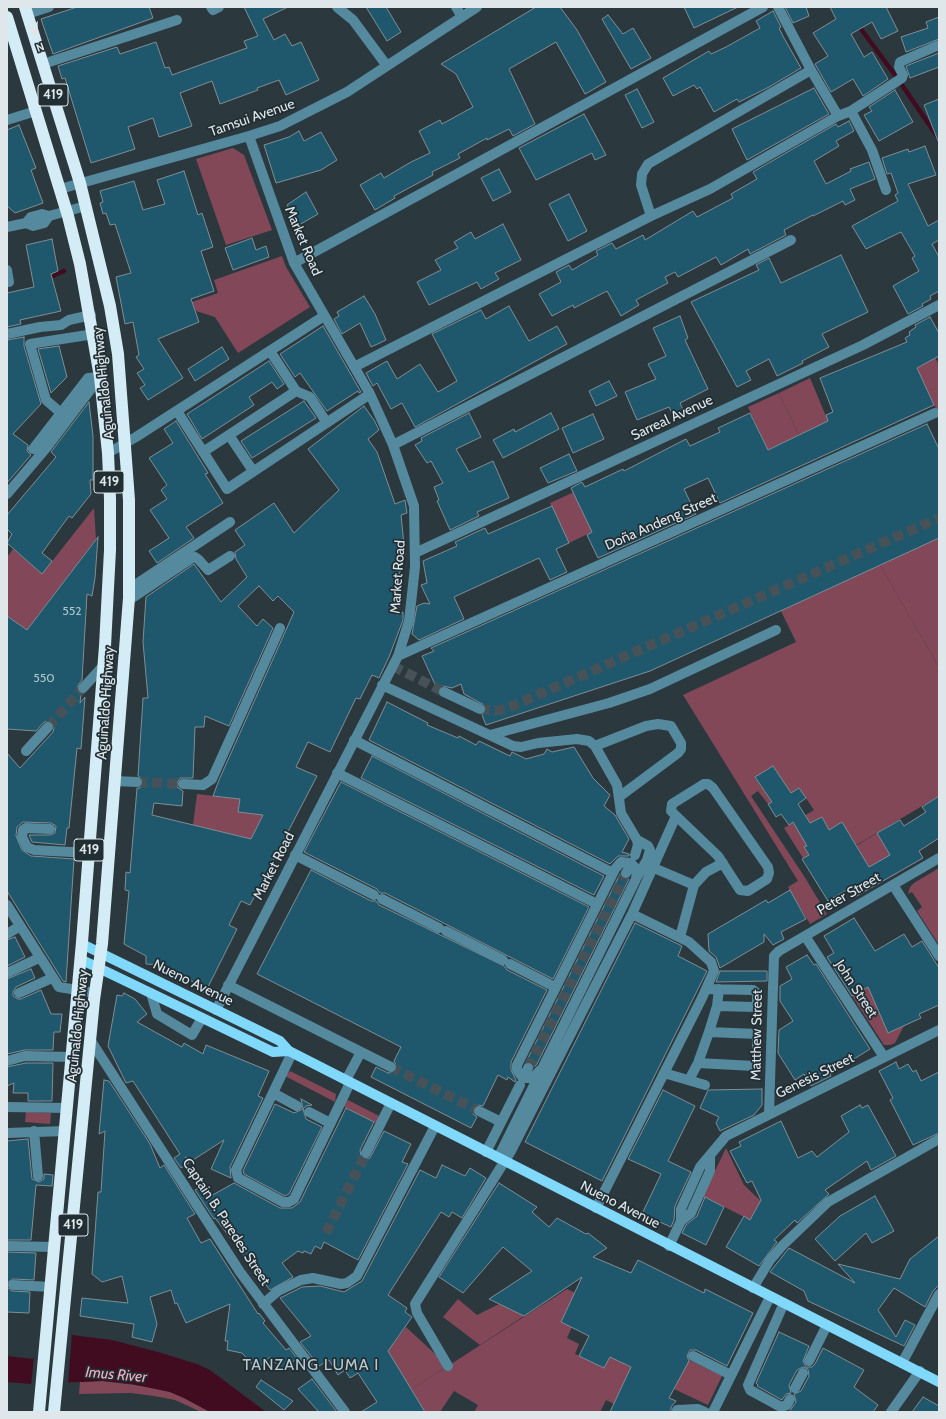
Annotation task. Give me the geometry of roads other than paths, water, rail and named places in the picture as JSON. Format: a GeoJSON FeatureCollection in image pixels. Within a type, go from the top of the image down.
{"type":"FeatureCollection","features":[{"type":"Feature","properties":{"kind":"highway","name":"Aguinaldo Highway"},"geometry":{"type":"LineString","coordinates":[[26,10],[80,182],[110,306],[118,354],[126,444],[129,500],[129,594],[101,954],[95,993],[78,1187],[62,1320],[55,1411]]}},
{"type":"Feature","properties":{"kind":"highway","name":"Aguinaldo Highway"},"geometry":{"type":"LineString","coordinates":[[7,17],[60,189],[91,315],[100,377],[108,453],[110,550],[103,666],[82,944],[40,1410]]}},
{"type":"Feature","properties":{"kind":"main road","name":"Nueno Avenue"},"geometry":{"type":"LineString","coordinates":[[82,944],[216,1010],[267,1031],[280,1041],[290,1052],[939,1382]]}},
{"type":"Feature","properties":{"kind":"main road","name":"Nueno Avenue"},"geometry":{"type":"LineString","coordinates":[[80,959],[274,1052],[290,1052]]}},
{"type":"Feature","properties":{"kind":"street"},"geometry":{"type":"LineString","coordinates":[[26,10],[49,7]]}},
{"type":"Feature","properties":{"kind":"street"},"geometry":{"type":"LineString","coordinates":[[211,7],[213,10],[219,7]]}},
{"type":"Feature","properties":{"kind":"street"},"geometry":{"type":"LineString","coordinates":[[337,7],[353,20],[386,66]]}},
{"type":"Feature","properties":{"kind":"street"},"geometry":{"type":"LineString","coordinates":[[456,7],[462,16]]}},
{"type":"Feature","properties":{"kind":"street","name":"Tamsui Avenue"},"geometry":{"type":"LineString","coordinates":[[60,189],[80,182],[249,136],[280,126],[347,92],[477,7]]}},
{"type":"Feature","properties":{"kind":"street"},"geometry":{"type":"LineString","coordinates":[[294,263],[764,7]]}},
{"type":"Feature","properties":{"kind":"street"},"geometry":{"type":"LineString","coordinates":[[778,7],[811,70],[838,116]]}},
{"type":"Feature","properties":{"kind":"street"},"geometry":{"type":"LineString","coordinates":[[43,64],[177,20]]}},
{"type":"Feature","properties":{"kind":"street"},"geometry":{"type":"LineString","coordinates":[[354,367],[651,216],[710,189],[838,116],[851,111],[902,78],[899,66],[900,62],[939,45]]}},
{"type":"Feature","properties":{"kind":"street"},"geometry":{"type":"LineString","coordinates":[[651,216],[641,185],[642,174],[648,164],[811,70]]}},
{"type":"Feature","properties":{"kind":"street"},"geometry":{"type":"LineString","coordinates":[[7,120],[36,111]]}},
{"type":"Feature","properties":{"kind":"street"},"geometry":{"type":"LineString","coordinates":[[851,111],[872,150],[886,190]]}},
{"type":"Feature","properties":{"kind":"street","name":"Market Road"},"geometry":{"type":"LineString","coordinates":[[216,1010],[398,656],[411,606],[415,553],[414,506],[393,445],[370,394],[294,263],[249,136]]}},
{"type":"Feature","properties":{"kind":"street"},"geometry":{"type":"LineString","coordinates":[[7,227],[26,223],[31,217],[36,215],[42,214],[49,216],[86,206]]}},
{"type":"Feature","properties":{"kind":"street"},"geometry":{"type":"LineString","coordinates":[[393,445],[791,240]]}},
{"type":"Feature","properties":{"kind":"street"},"geometry":{"type":"LineString","coordinates":[[7,270],[9,282]]}},
{"type":"Feature","properties":{"kind":"street","name":"Sarreal Avenue"},"geometry":{"type":"LineString","coordinates":[[415,553],[863,345],[939,305]]}},
{"type":"Feature","properties":{"kind":"street"},"geometry":{"type":"LineString","coordinates":[[7,334],[40,327],[48,322],[59,319],[69,320],[91,315]]}},
{"type":"Feature","properties":{"kind":"street"},"geometry":{"type":"LineString","coordinates":[[108,453],[126,444],[324,316]]}},
{"type":"Feature","properties":{"kind":"street"},"geometry":{"type":"LineString","coordinates":[[61,413],[46,400],[30,344],[94,334]]}},
{"type":"Feature","properties":{"kind":"street"},"geometry":{"type":"LineString","coordinates":[[270,351],[296,391],[310,397],[327,423]]}},
{"type":"Feature","properties":{"kind":"street"},"geometry":{"type":"LineString","coordinates":[[33,449],[88,378],[100,377]]}},
{"type":"Feature","properties":{"kind":"street"},"geometry":{"type":"LineString","coordinates":[[7,494],[100,377]]}},
{"type":"Feature","properties":{"kind":"street"},"geometry":{"type":"LineString","coordinates":[[203,452],[296,391]]}},
{"type":"Feature","properties":{"kind":"street"},"geometry":{"type":"LineString","coordinates":[[177,411],[227,489],[370,394]]}},
{"type":"Feature","properties":{"kind":"street","name":"Doña Andeng Street"},"geometry":{"type":"LineString","coordinates":[[398,656],[935,413]]}},
{"type":"Feature","properties":{"kind":"street"},"geometry":{"type":"LineString","coordinates":[[229,435],[253,471]]}},
{"type":"Feature","properties":{"kind":"street"},"geometry":{"type":"LineString","coordinates":[[129,594],[230,522]]}},
{"type":"Feature","properties":{"kind":"street"},"geometry":{"type":"LineString","coordinates":[[129,594],[192,558],[195,557],[208,570],[230,556]]}},
{"type":"Feature","properties":{"kind":"street"},"geometry":{"type":"LineString","coordinates":[[183,784],[203,785],[212,779],[280,628]]}},
{"type":"Feature","properties":{"kind":"street"},"geometry":{"type":"LineString","coordinates":[[490,735],[602,705],[650,689],[776,630]]}},
{"type":"Feature","properties":{"kind":"street"},"geometry":{"type":"LineString","coordinates":[[83,688],[103,666]]}},
{"type":"Feature","properties":{"kind":"street"},"geometry":{"type":"LineString","coordinates":[[382,686],[513,746],[521,747],[538,743],[584,739],[595,746],[617,785],[621,813],[637,840],[638,845],[635,856]]}},
{"type":"Feature","properties":{"kind":"street"},"geometry":{"type":"LineString","coordinates":[[444,692],[480,709]]}},
{"type":"Feature","properties":{"kind":"street"},"geometry":{"type":"LineString","coordinates":[[595,746],[646,726],[658,724],[671,726],[681,743],[682,749],[678,753],[619,797]]}},
{"type":"Feature","properties":{"kind":"street"},"geometry":{"type":"LineString","coordinates":[[26,751],[48,727]]}},
{"type":"Feature","properties":{"kind":"street"},"geometry":{"type":"LineString","coordinates":[[354,740],[609,871]]}},
{"type":"Feature","properties":{"kind":"street"},"geometry":{"type":"LineString","coordinates":[[337,773],[593,902]]}},
{"type":"Feature","properties":{"kind":"street"},"geometry":{"type":"LineString","coordinates":[[115,781],[138,782]]}},
{"type":"Feature","properties":{"kind":"street"},"geometry":{"type":"LineString","coordinates":[[704,784],[711,785],[740,824],[768,867],[768,876],[748,891],[742,892],[723,863],[712,850],[671,811],[672,804],[704,784]]}},
{"type":"Feature","properties":{"kind":"street"},"geometry":{"type":"LineString","coordinates":[[448,1366],[417,1313],[415,1304],[501,1160],[632,914],[654,868],[676,816]]}},
{"type":"Feature","properties":{"kind":"street"},"geometry":{"type":"LineString","coordinates":[[50,828],[26,828],[23,830],[22,837],[27,846],[34,850],[89,853]]}},
{"type":"Feature","properties":{"kind":"street"},"geometry":{"type":"LineString","coordinates":[[501,1160],[535,1085],[540,1070],[636,878],[647,860],[650,850],[648,846],[637,840]]}},
{"type":"Feature","properties":{"kind":"street"},"geometry":{"type":"LineString","coordinates":[[295,855],[551,985]]}},
{"type":"Feature","properties":{"kind":"street","name":"Peter Street"},"geometry":{"type":"LineString","coordinates":[[774,956],[805,936],[939,858]]}},
{"type":"Feature","properties":{"kind":"street"},"geometry":{"type":"LineString","coordinates":[[540,1070],[533,1078],[524,1078],[517,1070],[517,1065],[618,865],[626,861],[631,863],[637,870],[636,878]]}},
{"type":"Feature","properties":{"kind":"street"},"geometry":{"type":"LineString","coordinates":[[680,937],[694,885],[706,872],[723,863]]}},
{"type":"Feature","properties":{"kind":"street"},"geometry":{"type":"LineString","coordinates":[[654,868],[694,885]]}},
{"type":"Feature","properties":{"kind":"street"},"geometry":{"type":"LineString","coordinates":[[893,885],[939,956]]}},
{"type":"Feature","properties":{"kind":"street"},"geometry":{"type":"LineString","coordinates":[[7,904],[39,958],[59,987],[95,993]]}},
{"type":"Feature","properties":{"kind":"street"},"geometry":{"type":"LineString","coordinates":[[596,1208],[714,971],[711,962],[689,942],[632,914]]}},
{"type":"Feature","properties":{"kind":"street"},"geometry":{"type":"LineString","coordinates":[[7,934],[20,926]]}},
{"type":"Feature","properties":{"kind":"street","name":"John Street"},"geometry":{"type":"LineString","coordinates":[[805,936],[884,1057]]}},
{"type":"Feature","properties":{"kind":"street","name":"Matthew Street"},"geometry":{"type":"LineString","coordinates":[[769,1114],[774,956]]}},
{"type":"Feature","properties":{"kind":"street"},"geometry":{"type":"LineString","coordinates":[[7,973],[39,958]]}},
{"type":"Feature","properties":{"kind":"street"},"geometry":{"type":"LineString","coordinates":[[19,993],[52,978]]}},
{"type":"Feature","properties":{"kind":"street"},"geometry":{"type":"LineString","coordinates":[[228,985],[391,1067]]}},
{"type":"Feature","properties":{"kind":"street"},"geometry":{"type":"LineString","coordinates":[[706,989],[755,990],[758,993],[756,1006],[717,1006]]}},
{"type":"Feature","properties":{"kind":"street"},"geometry":{"type":"LineString","coordinates":[[689,1080],[698,1063],[709,1032],[717,1006],[719,989]]}},
{"type":"Feature","properties":{"kind":"street"},"geometry":{"type":"LineString","coordinates":[[151,993],[158,1014],[192,1036],[202,1018]]}},
{"type":"Feature","properties":{"kind":"street","name":"Genesis Street"},"geometry":{"type":"LineString","coordinates":[[669,1246],[681,1221],[691,1213],[710,1172],[710,1156],[726,1136],[939,1030]]}},
{"type":"Feature","properties":{"kind":"street"},"geometry":{"type":"LineString","coordinates":[[698,1063],[754,1066],[757,1063],[757,1034],[709,1032]]}},
{"type":"Feature","properties":{"kind":"street","name":"Captain B. Paredes Street"},"geometry":{"type":"LineString","coordinates":[[91,1041],[162,1149],[220,1243],[263,1304],[345,1412]]}},
{"type":"Feature","properties":{"kind":"street"},"geometry":{"type":"LineString","coordinates":[[290,1052],[273,1093],[236,1170],[238,1178],[283,1202],[289,1202],[294,1199],[330,1123],[361,1052]]}},
{"type":"Feature","properties":{"kind":"street"},"geometry":{"type":"LineString","coordinates":[[7,1061],[25,1056],[71,1057]]}},
{"type":"Feature","properties":{"kind":"street"},"geometry":{"type":"LineString","coordinates":[[664,1073],[705,1085]]}},
{"type":"Feature","properties":{"kind":"street"},"geometry":{"type":"LineString","coordinates":[[486,1152],[520,1085]]}},
{"type":"Feature","properties":{"kind":"street"},"geometry":{"type":"LineString","coordinates":[[273,1093],[298,1106]]}},
{"type":"Feature","properties":{"kind":"street"},"geometry":{"type":"LineString","coordinates":[[366,1153],[391,1103]]}},
{"type":"Feature","properties":{"kind":"street"},"geometry":{"type":"LineString","coordinates":[[7,1107],[67,1108]]}},
{"type":"Feature","properties":{"kind":"street"},"geometry":{"type":"LineString","coordinates":[[309,1112],[330,1123]]}},
{"type":"Feature","properties":{"kind":"street"},"geometry":{"type":"LineString","coordinates":[[479,1112],[501,1122]]}},
{"type":"Feature","properties":{"kind":"street"},"geometry":{"type":"LineString","coordinates":[[263,1304],[278,1291],[302,1280],[313,1278],[341,1284],[347,1283],[356,1276],[434,1126]]}},
{"type":"Feature","properties":{"kind":"street"},"geometry":{"type":"LineString","coordinates":[[34,1131],[38,1176]]}},
{"type":"Feature","properties":{"kind":"street"},"geometry":{"type":"LineString","coordinates":[[7,1133],[65,1131]]}},
{"type":"Feature","properties":{"kind":"street"},"geometry":{"type":"LineString","coordinates":[[753,1288],[770,1260],[782,1246],[828,1202],[939,1138]]}},
{"type":"Feature","properties":{"kind":"street"},"geometry":{"type":"LineString","coordinates":[[7,1246],[55,1248]]}},
{"type":"Feature","properties":{"kind":"street"},"geometry":{"type":"LineString","coordinates":[[13,1285],[51,1287]]}},
{"type":"Feature","properties":{"kind":"street"},"geometry":{"type":"LineString","coordinates":[[902,1363],[939,1294]]}},
{"type":"Feature","properties":{"kind":"street"},"geometry":{"type":"LineString","coordinates":[[713,1412],[770,1297]]}},
{"type":"Feature","properties":{"kind":"street"},"geometry":{"type":"LineString","coordinates":[[784,1303],[748,1385],[750,1390],[782,1407],[786,1405],[790,1399]]}},
{"type":"Feature","properties":{"kind":"street"},"geometry":{"type":"LineString","coordinates":[[809,1361],[827,1325]]}},
{"type":"Feature","properties":{"kind":"street"},"geometry":{"type":"LineString","coordinates":[[693,1356],[731,1375]]}},
{"type":"Feature","properties":{"kind":"street"},"geometry":{"type":"LineString","coordinates":[[891,1412],[920,1371]]}},
{"type":"Feature","properties":{"kind":"street"},"geometry":{"type":"LineString","coordinates":[[795,1388],[803,1373]]}},
{"type":"Feature","properties":{"kind":"street"},"geometry":{"type":"LineString","coordinates":[[677,1410],[698,1409],[705,1412]]}},
{"type":"Feature","properties":{"kind":"water","name":"Imus River"},"geometry":{"type":"Polygon","coordinates":[[[64,1334],[112,1340],[197,1364],[210,1370],[266,1412],[210,1412],[170,1392],[131,1384],[103,1381],[31,1384],[7,1382],[7,1356],[33,1359],[64,1334]]]}},
{"type":"Feature","properties":{"kind":"waterway"},"geometry":{"type":"LineString","coordinates":[[858,25],[895,75]]}},
{"type":"Feature","properties":{"kind":"waterway"},"geometry":{"type":"LineString","coordinates":[[902,85],[939,139]]}},
{"type":"Feature","properties":{"kind":"waterway"},"geometry":{"type":"LineString","coordinates":[[48,278],[64,271]]}},
{"type":"Feature","properties":{"kind":"tunnel"},"geometry":{"type":"LineString","coordinates":[[480,709],[495,711],[508,708],[939,518]]}},
{"type":"Feature","properties":{"kind":"tunnel"},"geometry":{"type":"LineString","coordinates":[[393,666],[444,692]]}},
{"type":"Feature","properties":{"kind":"tunnel"},"geometry":{"type":"LineString","coordinates":[[48,727],[83,688]]}},
{"type":"Feature","properties":{"kind":"tunnel"},"geometry":{"type":"LineString","coordinates":[[137,782],[183,784]]}},
{"type":"Feature","properties":{"kind":"tunnel"},"geometry":{"type":"LineString","coordinates":[[528,1068],[626,873]]}},
{"type":"Feature","properties":{"kind":"tunnel"},"geometry":{"type":"LineString","coordinates":[[391,1067],[479,1111]]}},
{"type":"Feature","properties":{"kind":"tunnel"},"geometry":{"type":"LineString","coordinates":[[326,1233],[366,1153]]}},
{"type":"Feature","properties":{"kind":"district","name":"TANZANG LUMA I"},"geometry":{"type":"Point","coordinates":[311,1365]}}]}
